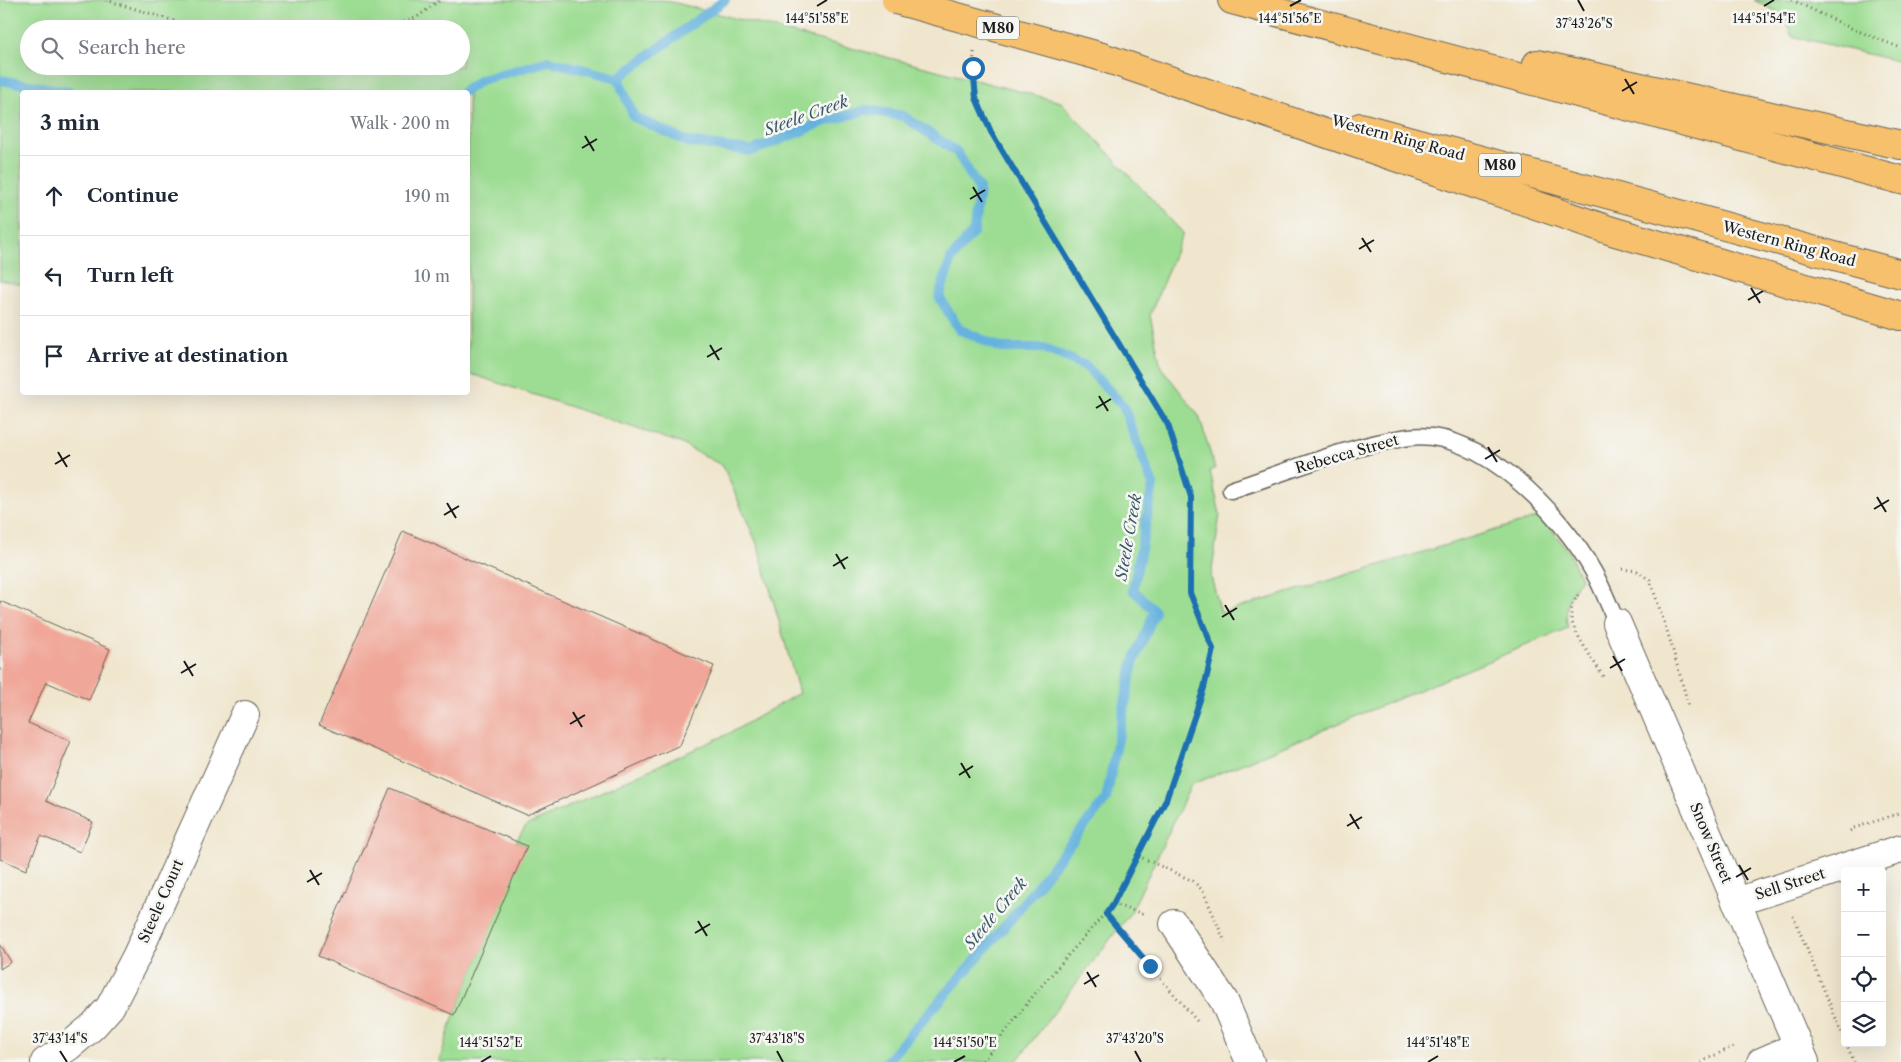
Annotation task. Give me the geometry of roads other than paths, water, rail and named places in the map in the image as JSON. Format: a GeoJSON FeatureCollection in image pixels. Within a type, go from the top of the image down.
{"type":"FeatureCollection","features":[{"type":"Feature","properties":{"kind":"highway","name":"Western Ring Road"},"geometry":{"type":"LineString","coordinates":[[896,0],[1901,274]]}},
{"type":"Feature","properties":{"kind":"highway"},"geometry":{"type":"LineString","coordinates":[[1232,0],[1901,180]]}},
{"type":"Feature","properties":{"kind":"highway"},"geometry":{"type":"LineString","coordinates":[[1247,0],[1901,145]]}},
{"type":"Feature","properties":{"kind":"highway"},"geometry":{"type":"LineString","coordinates":[[1099,56],[1612,231],[1901,316]]}},
{"type":"Feature","properties":{"kind":"street","name":"Snow Street"},"geometry":{"type":"LineString","coordinates":[[1617,623],[1802,1054]]}},
{"type":"Feature","properties":{"kind":"street","name":"Steele Court"},"geometry":{"type":"LineString","coordinates":[[45,1062],[68,1047],[87,1031],[110,1006],[137,955],[245,715]]}},
{"type":"Feature","properties":{"kind":"street","name":"Sell Street"},"geometry":{"type":"LineString","coordinates":[[1736,902],[1901,849]]}},
{"type":"Feature","properties":{"kind":"street"},"geometry":{"type":"LineString","coordinates":[[1174,924],[1224,1001],[1250,1062]]}},
{"type":"Feature","properties":{"kind":"street"},"geometry":{"type":"LineString","coordinates":[[1761,1062],[1802,1054]]}},
{"type":"Feature","properties":{"kind":"lane","name":"Rebecca Street"},"geometry":{"type":"LineString","coordinates":[[1231,490],[1348,451],[1410,437],[1438,437],[1463,445],[1494,462],[1529,490],[1572,539],[1594,571],[1617,623]]}},
{"type":"Feature","properties":{"kind":"waterway","name":"Steele Creek"},"geometry":{"type":"LineString","coordinates":[[725,0],[618,78],[634,117],[688,142],[752,151],[823,122],[867,110],[903,116],[957,152],[979,189],[974,231],[951,259],[939,297],[959,329],[1001,348],[1044,348],[1086,366],[1123,406],[1153,485],[1133,590],[1155,611],[1133,663],[1106,799],[1006,925],[886,1062]]}},
{"type":"Feature","properties":{"kind":"waterway","name":"Steele Creek"},"geometry":{"type":"LineString","coordinates":[[466,90],[481,80],[549,61],[618,78]]}},
{"type":"Feature","properties":{"kind":"waterway","name":"Steele Creek"},"geometry":{"type":"LineString","coordinates":[[0,80],[58,90]]}}]}
